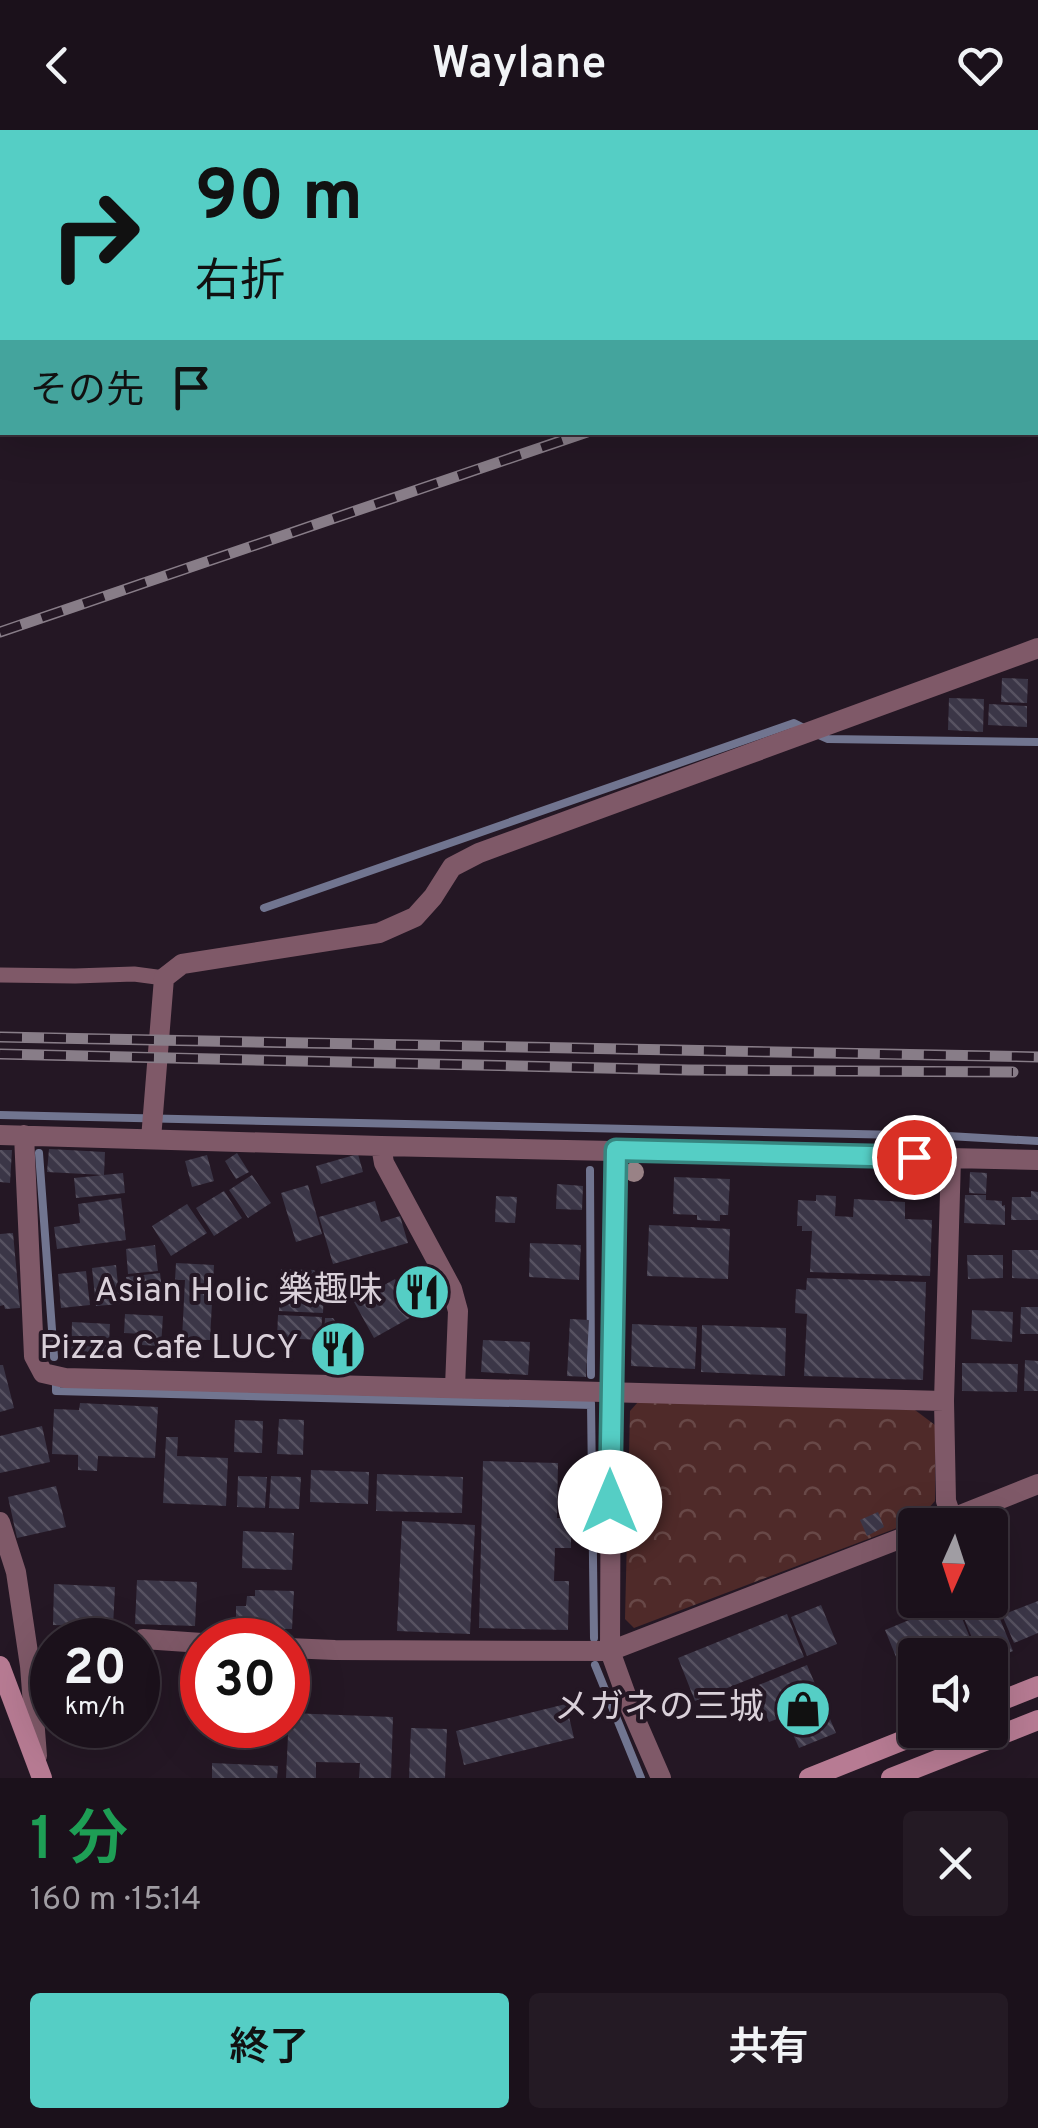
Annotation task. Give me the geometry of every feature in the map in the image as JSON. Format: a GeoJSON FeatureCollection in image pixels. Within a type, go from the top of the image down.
{"type":"FeatureCollection","features":[{"type":"Feature","properties":{"kind":"main road"},"geometry":{"type":"LineString","coordinates":[[0,1666],[40,1771]]}},
{"type":"Feature","properties":{"kind":"main road"},"geometry":{"type":"LineString","coordinates":[[1008,1698],[1038,1686]]}},
{"type":"Feature","properties":{"kind":"main road"},"geometry":{"type":"LineString","coordinates":[[892,1778],[1038,1720]]}},
{"type":"Feature","properties":{"kind":"main road"},"geometry":{"type":"LineString","coordinates":[[808,1778],[898,1742]]}},
{"type":"Feature","properties":{"kind":"street"},"geometry":{"type":"LineString","coordinates":[[152,1126],[164,978],[182,964],[379,933],[416,917],[452,867],[478,854],[1038,648]]}},
{"type":"Feature","properties":{"kind":"street"},"geometry":{"type":"LineString","coordinates":[[0,1134],[152,1126],[381,1146],[1038,1160]]}},
{"type":"Feature","properties":{"kind":"street"},"geometry":{"type":"LineString","coordinates":[[24,1135],[34,1356],[44,1373],[66,1378],[944,1401]]}},
{"type":"Feature","properties":{"kind":"street"},"geometry":{"type":"LineString","coordinates":[[381,1146],[384,1163],[452,1289],[458,1311],[455,1388]]}},
{"type":"Feature","properties":{"kind":"street"},"geometry":{"type":"LineString","coordinates":[[616,1150],[610,1391],[610,1651],[661,1778]]}},
{"type":"Feature","properties":{"kind":"street"},"geometry":{"type":"LineString","coordinates":[[945,1508],[951,1158]]}},
{"type":"Feature","properties":{"kind":"street"},"geometry":{"type":"LineString","coordinates":[[978,1508],[1038,1484]]}},
{"type":"Feature","properties":{"kind":"street"},"geometry":{"type":"LineString","coordinates":[[0,1522],[16,1572],[40,1771]]}},
{"type":"Feature","properties":{"kind":"street"},"geometry":{"type":"LineString","coordinates":[[310,1649],[610,1651],[898,1539]]}},
{"type":"Feature","properties":{"kind":"lane"},"geometry":{"type":"LineString","coordinates":[[0,975],[134,974],[164,978]]}},
{"type":"Feature","properties":{"kind":"green space"},"geometry":{"type":"Polygon","coordinates":[[[638,1402],[915,1410],[935,1425],[935,1501],[929,1508],[898,1508],[898,1528],[634,1628],[625,1619],[630,1411],[638,1402]]]}},
{"type":"Feature","properties":{"kind":"building"},"geometry":{"type":"Polygon","coordinates":[[[1002,678],[1028,679],[1027,703],[1001,702],[1002,678]]]}},
{"type":"Feature","properties":{"kind":"building"},"geometry":{"type":"Polygon","coordinates":[[[949,698],[984,699],[983,732],[948,730],[949,698]]]}},
{"type":"Feature","properties":{"kind":"building"},"geometry":{"type":"Polygon","coordinates":[[[989,704],[1027,706],[1027,727],[988,725],[989,704]]]}},
{"type":"Feature","properties":{"kind":"building"},"geometry":{"type":"Polygon","coordinates":[[[49,1149],[105,1152],[104,1175],[47,1172],[49,1149]]]}},
{"type":"Feature","properties":{"kind":"building"},"geometry":{"type":"Polygon","coordinates":[[[0,1150],[12,1150],[10,1183],[0,1182],[0,1150]]]}},
{"type":"Feature","properties":{"kind":"building"},"geometry":{"type":"Polygon","coordinates":[[[237,1153],[249,1172],[236,1179],[225,1161],[237,1153]]]}},
{"type":"Feature","properties":{"kind":"building"},"geometry":{"type":"Polygon","coordinates":[[[358,1154],[363,1172],[321,1184],[316,1166],[358,1154]]]}},
{"type":"Feature","properties":{"kind":"building"},"geometry":{"type":"Polygon","coordinates":[[[207,1155],[214,1181],[192,1187],[185,1161],[207,1155]]]}},
{"type":"Feature","properties":{"kind":"building"},"geometry":{"type":"Polygon","coordinates":[[[970,1172],[987,1173],[986,1194],[969,1193],[970,1172]]]}},
{"type":"Feature","properties":{"kind":"building"},"geometry":{"type":"Polygon","coordinates":[[[123,1173],[125,1193],[76,1198],[74,1178],[123,1173]]]}},
{"type":"Feature","properties":{"kind":"building"},"geometry":{"type":"Polygon","coordinates":[[[252,1175],[271,1203],[248,1218],[229,1190],[252,1175]]]}},
{"type":"Feature","properties":{"kind":"building"},"geometry":{"type":"Polygon","coordinates":[[[674,1177],[730,1179],[728,1215],[720,1215],[720,1221],[673,1214],[674,1177]]]}},
{"type":"Feature","properties":{"kind":"building"},"geometry":{"type":"Polygon","coordinates":[[[557,1184],[583,1186],[582,1210],[556,1209],[557,1184]]]}},
{"type":"Feature","properties":{"kind":"building"},"geometry":{"type":"Polygon","coordinates":[[[308,1185],[322,1234],[296,1242],[281,1193],[308,1185]]]}},
{"type":"Feature","properties":{"kind":"building"},"geometry":{"type":"Polygon","coordinates":[[[224,1191],[242,1218],[214,1236],[196,1208],[224,1191]]]}},
{"type":"Feature","properties":{"kind":"building"},"geometry":{"type":"Polygon","coordinates":[[[1031,1191],[1038,1192],[1038,1220],[1011,1220],[1012,1197],[1031,1197],[1031,1191]]]}},
{"type":"Feature","properties":{"kind":"building"},"geometry":{"type":"Polygon","coordinates":[[[816,1195],[836,1196],[835,1216],[853,1217],[854,1199],[905,1202],[905,1219],[932,1220],[930,1276],[810,1272],[812,1231],[802,1231],[802,1226],[797,1226],[798,1200],[816,1201],[816,1195]]]}},
{"type":"Feature","properties":{"kind":"building"},"geometry":{"type":"Polygon","coordinates":[[[965,1195],[986,1195],[986,1200],[1002,1201],[1005,1225],[964,1223],[965,1195]]]}},
{"type":"Feature","properties":{"kind":"building"},"geometry":{"type":"Polygon","coordinates":[[[496,1196],[517,1197],[515,1223],[495,1222],[496,1196]]]}},
{"type":"Feature","properties":{"kind":"building"},"geometry":{"type":"Polygon","coordinates":[[[121,1198],[126,1240],[57,1249],[54,1227],[80,1223],[78,1204],[121,1198]]]}},
{"type":"Feature","properties":{"kind":"building"},"geometry":{"type":"Polygon","coordinates":[[[375,1201],[381,1222],[400,1216],[408,1243],[333,1264],[319,1217],[375,1201]]]}},
{"type":"Feature","properties":{"kind":"building"},"geometry":{"type":"Polygon","coordinates":[[[187,1204],[207,1233],[171,1256],[152,1226],[187,1204]]]}},
{"type":"Feature","properties":{"kind":"building"},"geometry":{"type":"Polygon","coordinates":[[[649,1225],[730,1229],[728,1279],[647,1276],[649,1225]]]}},
{"type":"Feature","properties":{"kind":"building"},"geometry":{"type":"Polygon","coordinates":[[[13,1233],[20,1308],[5,1309],[0,1306],[0,1234],[13,1233]]]}},
{"type":"Feature","properties":{"kind":"building"},"geometry":{"type":"Polygon","coordinates":[[[530,1243],[581,1245],[579,1280],[529,1277],[530,1243]]]}},
{"type":"Feature","properties":{"kind":"building"},"geometry":{"type":"Polygon","coordinates":[[[155,1245],[158,1271],[128,1274],[126,1249],[155,1245]]]}},
{"type":"Feature","properties":{"kind":"building"},"geometry":{"type":"Polygon","coordinates":[[[1012,1250],[1038,1250],[1038,1279],[1012,1278],[1012,1250]]]}},
{"type":"Feature","properties":{"kind":"building"},"geometry":{"type":"Polygon","coordinates":[[[967,1255],[1003,1255],[1003,1278],[968,1279],[967,1255]]]}},
{"type":"Feature","properties":{"kind":"building"},"geometry":{"type":"Polygon","coordinates":[[[176,1263],[214,1265],[210,1340],[182,1339],[185,1280],[175,1280],[176,1263]]]}},
{"type":"Feature","properties":{"kind":"building"},"geometry":{"type":"Polygon","coordinates":[[[116,1265],[120,1304],[96,1306],[92,1268],[116,1265]]]}},
{"type":"Feature","properties":{"kind":"building"},"geometry":{"type":"Polygon","coordinates":[[[281,1269],[314,1270],[324,1285],[323,1313],[279,1311],[281,1269]]]}},
{"type":"Feature","properties":{"kind":"building"},"geometry":{"type":"Polygon","coordinates":[[[428,1269],[443,1297],[417,1311],[401,1283],[428,1269]]]}},
{"type":"Feature","properties":{"kind":"building"},"geometry":{"type":"Polygon","coordinates":[[[86,1271],[90,1305],[61,1308],[58,1274],[86,1271]]]}},
{"type":"Feature","properties":{"kind":"building"},"geometry":{"type":"Polygon","coordinates":[[[160,1273],[163,1297],[129,1301],[126,1277],[160,1273]]]}},
{"type":"Feature","properties":{"kind":"building"},"geometry":{"type":"Polygon","coordinates":[[[807,1278],[926,1282],[923,1380],[804,1376],[807,1314],[795,1313],[796,1289],[806,1290],[807,1278]]]}},
{"type":"Feature","properties":{"kind":"building"},"geometry":{"type":"Polygon","coordinates":[[[395,1279],[415,1315],[374,1338],[354,1302],[395,1279]]]}},
{"type":"Feature","properties":{"kind":"building"},"geometry":{"type":"Polygon","coordinates":[[[1021,1307],[1038,1307],[1038,1334],[1020,1334],[1021,1307]]]}},
{"type":"Feature","properties":{"kind":"building"},"geometry":{"type":"Polygon","coordinates":[[[972,1310],[1013,1312],[1012,1342],[971,1339],[972,1310]]]}},
{"type":"Feature","properties":{"kind":"building"},"geometry":{"type":"Polygon","coordinates":[[[125,1314],[163,1316],[161,1346],[142,1345],[143,1334],[124,1333],[125,1314]]]}},
{"type":"Feature","properties":{"kind":"building"},"geometry":{"type":"Polygon","coordinates":[[[278,1315],[322,1317],[321,1340],[277,1338],[278,1315]]]}},
{"type":"Feature","properties":{"kind":"building"},"geometry":{"type":"Polygon","coordinates":[[[325,1318],[333,1318],[352,1344],[351,1364],[323,1363],[325,1318]]]}},
{"type":"Feature","properties":{"kind":"building"},"geometry":{"type":"Polygon","coordinates":[[[570,1319],[589,1320],[586,1377],[567,1376],[570,1319]]]}},
{"type":"Feature","properties":{"kind":"building"},"geometry":{"type":"Polygon","coordinates":[[[72,1322],[110,1324],[108,1359],[71,1358],[72,1322]]]}},
{"type":"Feature","properties":{"kind":"building"},"geometry":{"type":"Polygon","coordinates":[[[632,1324],[697,1327],[695,1369],[631,1366],[632,1324]]]}},
{"type":"Feature","properties":{"kind":"building"},"geometry":{"type":"Polygon","coordinates":[[[702,1325],[786,1328],[785,1376],[701,1372],[702,1325]]]}},
{"type":"Feature","properties":{"kind":"building"},"geometry":{"type":"Polygon","coordinates":[[[483,1340],[530,1342],[528,1375],[481,1372],[483,1340]]]}},
{"type":"Feature","properties":{"kind":"building"},"geometry":{"type":"Polygon","coordinates":[[[1025,1360],[1038,1361],[1038,1391],[1024,1391],[1025,1360]]]}},
{"type":"Feature","properties":{"kind":"building"},"geometry":{"type":"Polygon","coordinates":[[[962,1363],[1018,1364],[1017,1392],[962,1391],[962,1363]]]}},
{"type":"Feature","properties":{"kind":"building"},"geometry":{"type":"Polygon","coordinates":[[[0,1365],[14,1408],[0,1412],[0,1365]]]}},
{"type":"Feature","properties":{"kind":"building"},"geometry":{"type":"Polygon","coordinates":[[[80,1403],[158,1407],[155,1458],[98,1456],[97,1471],[78,1470],[78,1455],[52,1454],[54,1409],[79,1410],[80,1403]]]}},
{"type":"Feature","properties":{"kind":"building"},"geometry":{"type":"Polygon","coordinates":[[[279,1419],[304,1420],[303,1455],[277,1454],[279,1419]]]}},
{"type":"Feature","properties":{"kind":"building"},"geometry":{"type":"Polygon","coordinates":[[[235,1420],[263,1421],[262,1453],[234,1452],[235,1420]]]}},
{"type":"Feature","properties":{"kind":"building"},"geometry":{"type":"Polygon","coordinates":[[[42,1426],[50,1462],[0,1473],[0,1436],[42,1426]]]}},
{"type":"Feature","properties":{"kind":"building"},"geometry":{"type":"Polygon","coordinates":[[[166,1437],[178,1437],[177,1456],[228,1458],[226,1506],[163,1503],[166,1437]]]}},
{"type":"Feature","properties":{"kind":"building"},"geometry":{"type":"Polygon","coordinates":[[[483,1461],[558,1463],[557,1518],[571,1518],[571,1548],[555,1548],[554,1581],[569,1581],[568,1630],[479,1628],[483,1461]]]}},
{"type":"Feature","properties":{"kind":"building"},"geometry":{"type":"Polygon","coordinates":[[[311,1470],[369,1472],[368,1504],[310,1502],[311,1470]]]}},
{"type":"Feature","properties":{"kind":"building"},"geometry":{"type":"Polygon","coordinates":[[[377,1474],[463,1477],[462,1513],[376,1511],[377,1474]]]}},
{"type":"Feature","properties":{"kind":"building"},"geometry":{"type":"Polygon","coordinates":[[[238,1476],[267,1477],[265,1508],[237,1507],[238,1476]]]}},
{"type":"Feature","properties":{"kind":"building"},"geometry":{"type":"Polygon","coordinates":[[[271,1476],[301,1477],[299,1509],[269,1508],[271,1476]]]}},
{"type":"Feature","properties":{"kind":"building"},"geometry":{"type":"Polygon","coordinates":[[[56,1486],[66,1527],[17,1538],[8,1497],[56,1486]]]}},
{"type":"Feature","properties":{"kind":"building"},"geometry":{"type":"Polygon","coordinates":[[[878,1512],[884,1527],[867,1536],[860,1520],[878,1512]]]}},
{"type":"Feature","properties":{"kind":"building"},"geometry":{"type":"Polygon","coordinates":[[[402,1521],[475,1525],[470,1634],[397,1631],[402,1521]]]}},
{"type":"Feature","properties":{"kind":"building"},"geometry":{"type":"Polygon","coordinates":[[[243,1531],[294,1533],[292,1570],[242,1568],[243,1531]]]}},
{"type":"Feature","properties":{"kind":"building"},"geometry":{"type":"Polygon","coordinates":[[[137,1580],[197,1582],[195,1618],[180,1618],[180,1626],[160,1625],[160,1618],[135,1618],[137,1580]]]}},
{"type":"Feature","properties":{"kind":"building"},"geometry":{"type":"Polygon","coordinates":[[[54,1584],[115,1587],[113,1618],[53,1618],[54,1584]]]}},
{"type":"Feature","properties":{"kind":"building"},"geometry":{"type":"Polygon","coordinates":[[[255,1590],[294,1591],[293,1618],[236,1618],[236,1606],[246,1606],[247,1596],[255,1596],[255,1590]]]}},
{"type":"Feature","properties":{"kind":"building"},"geometry":{"type":"Polygon","coordinates":[[[1038,1601],[1038,1633],[1014,1643],[1003,1618],[1008,1618],[1008,1613],[1038,1601]]]}},
{"type":"Feature","properties":{"kind":"building"},"geometry":{"type":"Polygon","coordinates":[[[821,1605],[837,1644],[807,1656],[791,1617],[821,1605]]]}},
{"type":"Feature","properties":{"kind":"building"},"geometry":{"type":"Polygon","coordinates":[[[787,1614],[804,1657],[695,1701],[678,1658],[787,1614]]]}},
{"type":"Feature","properties":{"kind":"building"},"geometry":{"type":"Polygon","coordinates":[[[914,1618],[962,1618],[970,1638],[898,1638],[898,1662],[885,1630],[914,1618]]]}},
{"type":"Feature","properties":{"kind":"building"},"geometry":{"type":"Polygon","coordinates":[[[964,1618],[1000,1618],[1008,1638],[972,1638],[964,1618]]]}},
{"type":"Feature","properties":{"kind":"building"},"geometry":{"type":"Polygon","coordinates":[[[807,1665],[836,1733],[799,1748],[785,1716],[769,1722],[754,1687],[807,1665]]]}},
{"type":"Feature","properties":{"kind":"building"},"geometry":{"type":"Polygon","coordinates":[[[566,1704],[574,1738],[464,1765],[456,1731],[566,1704]]]}},
{"type":"Feature","properties":{"kind":"building"},"geometry":{"type":"Polygon","coordinates":[[[310,1714],[393,1717],[391,1778],[359,1778],[360,1763],[316,1762],[316,1778],[286,1778],[287,1748],[310,1748],[310,1714]]]}},
{"type":"Feature","properties":{"kind":"building"},"geometry":{"type":"Polygon","coordinates":[[[411,1728],[447,1729],[445,1778],[409,1778],[411,1728]]]}},
{"type":"Feature","properties":{"kind":"building"},"geometry":{"type":"Polygon","coordinates":[[[212,1763],[278,1766],[277,1778],[212,1778],[212,1763]]]}},
{"type":"Feature","properties":{"kind":"waterway"},"geometry":{"type":"LineString","coordinates":[[264,908],[794,723],[806,729]]}},
{"type":"Feature","properties":{"kind":"waterway"},"geometry":{"type":"LineString","coordinates":[[819,735],[828,739],[1038,742]]}},
{"type":"Feature","properties":{"kind":"waterway"},"geometry":{"type":"LineString","coordinates":[[0,1115],[1038,1141]]}},
{"type":"Feature","properties":{"kind":"waterway"},"geometry":{"type":"LineString","coordinates":[[39,1153],[54,1357]]}},
{"type":"Feature","properties":{"kind":"waterway"},"geometry":{"type":"LineString","coordinates":[[590,1170],[591,1375]]}},
{"type":"Feature","properties":{"kind":"waterway"},"geometry":{"type":"LineString","coordinates":[[56,1385],[56,1391],[591,1405]]}},
{"type":"Feature","properties":{"kind":"waterway"},"geometry":{"type":"LineString","coordinates":[[591,1403],[594,1638]]}},
{"type":"Feature","properties":{"kind":"waterway"},"geometry":{"type":"LineString","coordinates":[[595,1665],[641,1778]]}},
{"type":"Feature","properties":{"kind":"railway"},"geometry":{"type":"LineString","coordinates":[[0,632],[578,435]]}},
{"type":"Feature","properties":{"kind":"railway"},"geometry":{"type":"LineString","coordinates":[[0,1037],[1038,1057]]}},
{"type":"Feature","properties":{"kind":"railway"},"geometry":{"type":"LineString","coordinates":[[0,1054],[689,1070],[1013,1072]]}},
{"type":"Feature","properties":{"kind":"place","name":"Asian Holic 樂趣味"},"geometry":{"type":"Point","coordinates":[422,1292]}},
{"type":"Feature","properties":{"kind":"place","name":"Pizza Cafe LUCY"},"geometry":{"type":"Point","coordinates":[338,1349]}},
{"type":"Feature","properties":{"kind":"place","name":"メガネの三城"},"geometry":{"type":"Point","coordinates":[803,1709]}},
{"type":"Feature","properties":{"kind":"route"},"geometry":{"type":"LineString","coordinates":[[610,1502],[616,1150],[914,1157]]}}]}
